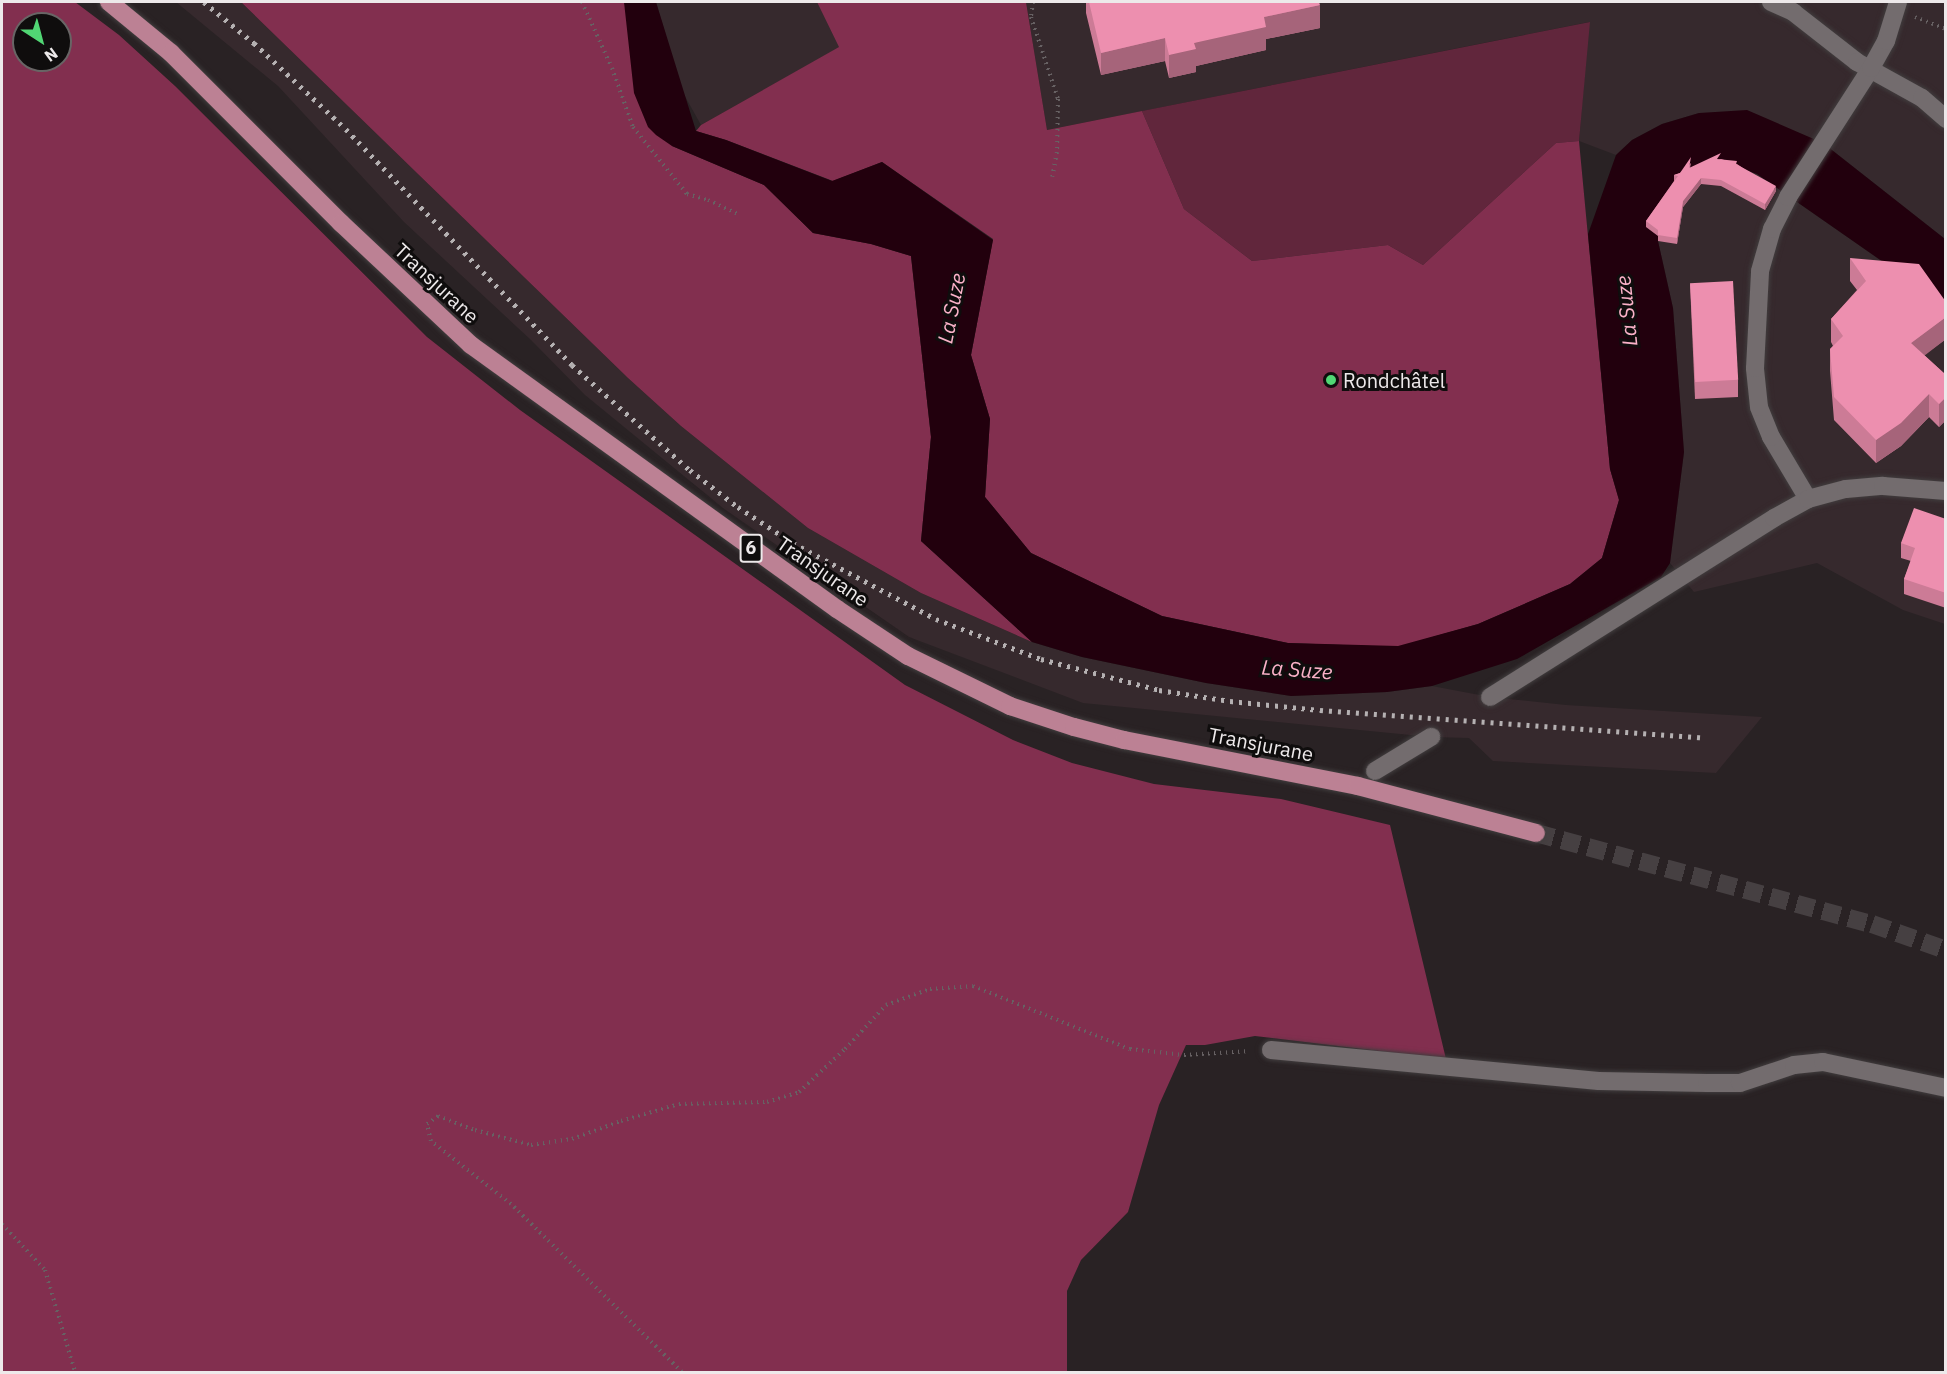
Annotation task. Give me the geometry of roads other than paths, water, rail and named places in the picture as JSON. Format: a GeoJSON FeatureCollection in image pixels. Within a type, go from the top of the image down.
{"type":"FeatureCollection","features":[{"type":"Feature","properties":{"kind":"main road","name":"Transjurane"},"geometry":{"type":"LineString","coordinates":[[109,2],[171,53],[341,223],[471,345],[837,609],[908,656],[1010,706],[1074,727],[1124,740],[1358,786],[1536,833]]}},
{"type":"Feature","properties":{"kind":"street"},"geometry":{"type":"LineString","coordinates":[[1771,2],[1793,12],[1833,44],[1922,98],[1946,119]]}},
{"type":"Feature","properties":{"kind":"street"},"geometry":{"type":"LineString","coordinates":[[1808,499],[1771,437],[1759,407],[1755,368],[1760,271],[1772,229],[1788,197],[1871,68],[1886,41],[1898,6]]}},
{"type":"Feature","properties":{"kind":"street"},"geometry":{"type":"LineString","coordinates":[[1490,697],[1774,518],[1808,499],[1846,489],[1883,486],[1946,491]]}},
{"type":"Feature","properties":{"kind":"street"},"geometry":{"type":"LineString","coordinates":[[1375,771],[1431,737]]}},
{"type":"Feature","properties":{"kind":"street"},"geometry":{"type":"LineString","coordinates":[[1271,1050],[1599,1081],[1740,1083],[1794,1065],[1823,1062],[1946,1088]]}},
{"type":"Feature","properties":{"kind":"water","name":"La Suze"},"geometry":{"type":"Polygon","coordinates":[[[624,2],[656,2],[696,131],[726,140],[832,181],[882,162],[993,240],[971,355],[990,419],[985,497],[1031,553],[1162,616],[1288,643],[1398,646],[1478,624],[1570,584],[1602,558],[1619,500],[1610,469],[1588,234],[1616,155],[1632,140],[1662,124],[1699,113],[1747,110],[1823,143],[1945,239],[1945,324],[1919,287],[1757,174],[1737,167],[1708,165],[1658,241],[1673,308],[1684,452],[1670,563],[1661,577],[1517,659],[1432,686],[1387,692],[1291,696],[1206,683],[1082,657],[1032,642],[921,541],[931,437],[911,256],[871,244],[813,233],[764,185],[672,146],[656,135],[648,127],[634,93],[624,2]]]}},
{"type":"Feature","properties":{"kind":"tunnel"},"geometry":{"type":"LineString","coordinates":[[1536,833],[1872,924],[1946,950]]}},
{"type":"Feature","properties":{"kind":"railway"},"geometry":{"type":"LineString","coordinates":[[204,2],[254,43],[346,129],[572,365],[690,470],[738,507],[793,543],[936,619],[1041,659],[1159,690],[1230,701],[1320,710],[1706,738]]}},
{"type":"Feature","properties":{"kind":"place","name":"Rondchâtel"},"geometry":{"type":"Point","coordinates":[1331,380]}}]}
